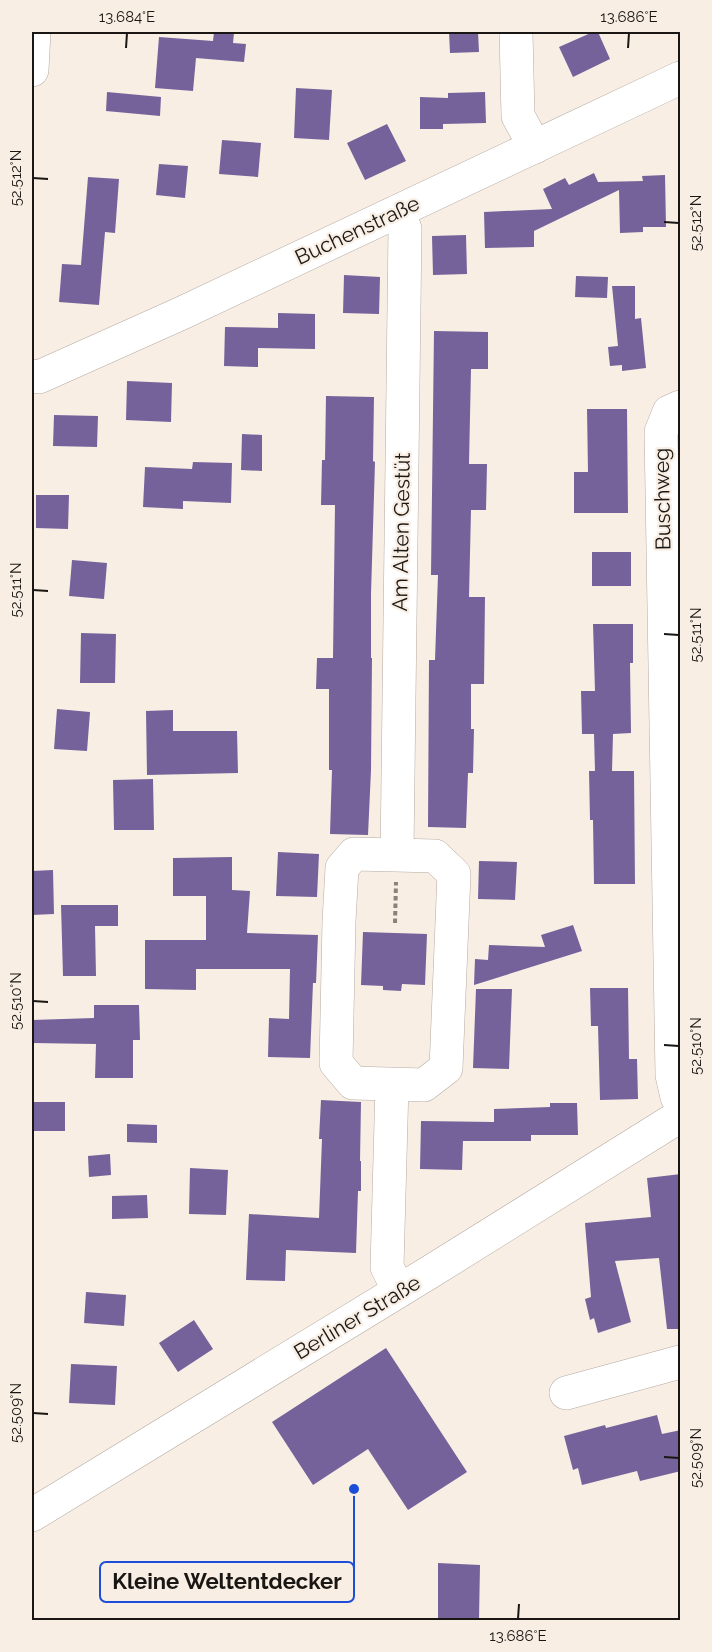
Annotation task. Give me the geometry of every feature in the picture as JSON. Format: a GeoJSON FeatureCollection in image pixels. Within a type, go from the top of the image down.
{"type":"FeatureCollection","features":[{"type":"Feature","properties":{"kind":"street"},"geometry":{"type":"LineString","coordinates":[[32,70],[34,32]]}},
{"type":"Feature","properties":{"kind":"street"},"geometry":{"type":"LineString","coordinates":[[516,32],[518,116],[535,147]]}},
{"type":"Feature","properties":{"kind":"street","name":"Buchenstraße"},"geometry":{"type":"LineString","coordinates":[[32,376],[39,377],[182,313],[681,78]]}},
{"type":"Feature","properties":{"kind":"street","name":"Am Alten Gestüt"},"geometry":{"type":"LineString","coordinates":[[397,855],[405,229],[398,211]]}},
{"type":"Feature","properties":{"kind":"street","name":"Buschweg"},"geometry":{"type":"LineString","coordinates":[[681,407],[669,412],[661,432],[672,1075],[677,1097],[681,1102]]}},
{"type":"Feature","properties":{"kind":"street"},"geometry":{"type":"LineString","coordinates":[[354,854],[435,856],[454,874],[446,1068],[424,1085],[392,1085],[353,1083],[336,1063],[342,868],[354,854]]}},
{"type":"Feature","properties":{"kind":"street"},"geometry":{"type":"LineString","coordinates":[[392,1085],[387,1267],[399,1291]]}},
{"type":"Feature","properties":{"kind":"street","name":"Berliner Straße"},"geometry":{"type":"LineString","coordinates":[[32,1515],[681,1116]]}},
{"type":"Feature","properties":{"kind":"street"},"geometry":{"type":"LineString","coordinates":[[566,1393],[681,1362]]}},
{"type":"Feature","properties":{"kind":"path"},"geometry":{"type":"LineString","coordinates":[[395,923],[397,855]]}},
{"type":"Feature","properties":{"kind":"building"},"geometry":{"type":"Polygon","coordinates":[[[214,32],[234,33],[233,43],[246,44],[244,62],[196,58],[193,91],[155,88],[159,37],[213,41],[214,32]]]}},
{"type":"Feature","properties":{"kind":"building"},"geometry":{"type":"Polygon","coordinates":[[[449,32],[478,32],[479,52],[450,53],[449,32]]]}},
{"type":"Feature","properties":{"kind":"building"},"geometry":{"type":"Polygon","coordinates":[[[598,32],[610,59],[573,77],[559,47],[598,32]]]}},
{"type":"Feature","properties":{"kind":"building"},"geometry":{"type":"Polygon","coordinates":[[[296,88],[332,90],[329,140],[294,138],[296,88]]]}},
{"type":"Feature","properties":{"kind":"building"},"geometry":{"type":"Polygon","coordinates":[[[107,92],[161,97],[160,116],[106,111],[107,92]]]}},
{"type":"Feature","properties":{"kind":"building"},"geometry":{"type":"Polygon","coordinates":[[[485,92],[486,123],[443,124],[443,129],[420,129],[420,97],[448,98],[448,93],[485,92]]]}},
{"type":"Feature","properties":{"kind":"building"},"geometry":{"type":"Polygon","coordinates":[[[387,124],[406,161],[365,180],[347,143],[387,124]]]}},
{"type":"Feature","properties":{"kind":"building"},"geometry":{"type":"Polygon","coordinates":[[[222,140],[261,143],[258,177],[219,174],[222,140]]]}},
{"type":"Feature","properties":{"kind":"building"},"geometry":{"type":"Polygon","coordinates":[[[159,164],[188,166],[185,198],[156,195],[159,164]]]}},
{"type":"Feature","properties":{"kind":"building"},"geometry":{"type":"Polygon","coordinates":[[[594,173],[598,182],[643,181],[642,176],[665,175],[666,227],[643,227],[643,232],[620,233],[619,190],[534,231],[534,247],[485,248],[484,212],[552,209],[543,189],[565,178],[569,185],[594,173]]]}},
{"type":"Feature","properties":{"kind":"building"},"geometry":{"type":"Polygon","coordinates":[[[88,177],[119,179],[115,233],[105,232],[99,305],[59,302],[62,264],[81,265],[88,177]]]}},
{"type":"Feature","properties":{"kind":"building"},"geometry":{"type":"Polygon","coordinates":[[[466,235],[467,274],[433,275],[432,236],[466,235]]]}},
{"type":"Feature","properties":{"kind":"building"},"geometry":{"type":"Polygon","coordinates":[[[344,275],[380,277],[379,314],[343,313],[344,275]]]}},
{"type":"Feature","properties":{"kind":"building"},"geometry":{"type":"Polygon","coordinates":[[[576,276],[608,277],[607,298],[575,297],[576,276]]]}},
{"type":"Feature","properties":{"kind":"building"},"geometry":{"type":"Polygon","coordinates":[[[612,286],[635,286],[635,319],[641,318],[646,368],[622,371],[622,365],[610,366],[608,347],[618,346],[612,286]]]}},
{"type":"Feature","properties":{"kind":"building"},"geometry":{"type":"Polygon","coordinates":[[[278,313],[315,314],[315,349],[258,348],[258,367],[224,366],[225,327],[278,328],[278,313]]]}},
{"type":"Feature","properties":{"kind":"building"},"geometry":{"type":"Polygon","coordinates":[[[434,331],[488,332],[488,369],[471,369],[469,464],[487,464],[486,510],[471,510],[469,597],[485,597],[484,684],[471,684],[471,729],[474,729],[473,773],[468,773],[466,828],[428,827],[429,660],[435,660],[438,575],[431,575],[434,331]]]}},
{"type":"Feature","properties":{"kind":"building"},"geometry":{"type":"Polygon","coordinates":[[[127,381],[172,383],[171,422],[126,420],[127,381]]]}},
{"type":"Feature","properties":{"kind":"building"},"geometry":{"type":"Polygon","coordinates":[[[326,396],[374,397],[371,770],[368,835],[330,834],[332,770],[329,770],[329,689],[316,689],[317,658],[333,658],[335,505],[321,505],[322,460],[325,460],[326,396]]]}},
{"type":"Feature","properties":{"kind":"building"},"geometry":{"type":"Polygon","coordinates":[[[587,409],[627,409],[628,513],[574,513],[574,472],[588,472],[587,409]]]}},
{"type":"Feature","properties":{"kind":"building"},"geometry":{"type":"Polygon","coordinates":[[[54,415],[98,416],[97,447],[53,446],[54,415]]]}},
{"type":"Feature","properties":{"kind":"building"},"geometry":{"type":"Polygon","coordinates":[[[242,434],[262,435],[262,471],[241,470],[242,434]]]}},
{"type":"Feature","properties":{"kind":"building"},"geometry":{"type":"Polygon","coordinates":[[[193,462],[232,463],[231,503],[183,501],[183,509],[143,507],[145,467],[192,469],[193,462]]]}},
{"type":"Feature","properties":{"kind":"building"},"geometry":{"type":"Polygon","coordinates":[[[36,495],[69,495],[68,529],[36,528],[36,495]]]}},
{"type":"Feature","properties":{"kind":"building"},"geometry":{"type":"Polygon","coordinates":[[[592,552],[631,552],[631,586],[592,586],[592,552]]]}},
{"type":"Feature","properties":{"kind":"building"},"geometry":{"type":"Polygon","coordinates":[[[72,560],[107,563],[104,599],[69,596],[72,560]]]}},
{"type":"Feature","properties":{"kind":"building"},"geometry":{"type":"Polygon","coordinates":[[[593,624],[633,624],[633,663],[630,663],[631,733],[613,734],[612,771],[634,771],[635,884],[594,884],[593,820],[590,820],[589,771],[595,771],[594,734],[582,734],[581,691],[595,691],[593,624]]]}},
{"type":"Feature","properties":{"kind":"building"},"geometry":{"type":"Polygon","coordinates":[[[81,633],[116,634],[115,683],[80,683],[81,633]]]}},
{"type":"Feature","properties":{"kind":"building"},"geometry":{"type":"Polygon","coordinates":[[[57,709],[90,712],[87,751],[54,749],[57,709]]]}},
{"type":"Feature","properties":{"kind":"building"},"geometry":{"type":"Polygon","coordinates":[[[173,710],[173,731],[237,731],[238,773],[147,775],[146,711],[173,710]]]}},
{"type":"Feature","properties":{"kind":"building"},"geometry":{"type":"Polygon","coordinates":[[[153,779],[154,830],[114,830],[113,780],[153,779]]]}},
{"type":"Feature","properties":{"kind":"building"},"geometry":{"type":"Polygon","coordinates":[[[278,852],[319,854],[317,897],[276,896],[278,852]]]}},
{"type":"Feature","properties":{"kind":"building"},"geometry":{"type":"Polygon","coordinates":[[[232,857],[232,890],[250,891],[247,933],[318,935],[316,983],[313,983],[310,1058],[268,1057],[269,1018],[289,1019],[290,969],[196,969],[196,990],[145,989],[145,940],[206,940],[206,896],[173,896],[173,858],[232,857]]]}},
{"type":"Feature","properties":{"kind":"building"},"geometry":{"type":"Polygon","coordinates":[[[479,861],[517,862],[515,900],[478,899],[479,861]]]}},
{"type":"Feature","properties":{"kind":"building"},"geometry":{"type":"Polygon","coordinates":[[[53,870],[54,914],[32,915],[32,871],[53,870]]]}},
{"type":"Feature","properties":{"kind":"building"},"geometry":{"type":"Polygon","coordinates":[[[61,905],[118,905],[118,926],[95,926],[96,976],[63,976],[61,905]]]}},
{"type":"Feature","properties":{"kind":"building"},"geometry":{"type":"Polygon","coordinates":[[[573,925],[582,951],[474,985],[475,959],[488,960],[489,945],[545,947],[541,935],[573,925]]]}},
{"type":"Feature","properties":{"kind":"building"},"geometry":{"type":"Polygon","coordinates":[[[363,932],[427,934],[425,985],[402,984],[401,991],[383,990],[383,986],[361,985],[363,932]]]}},
{"type":"Feature","properties":{"kind":"building"},"geometry":{"type":"Polygon","coordinates":[[[590,988],[628,988],[629,1059],[637,1059],[638,1099],[600,1100],[598,1026],[591,1026],[590,988]]]}},
{"type":"Feature","properties":{"kind":"building"},"geometry":{"type":"Polygon","coordinates":[[[476,989],[512,989],[509,1069],[473,1068],[476,989]]]}},
{"type":"Feature","properties":{"kind":"building"},"geometry":{"type":"Polygon","coordinates":[[[94,1005],[139,1005],[140,1040],[133,1040],[133,1078],[95,1078],[96,1044],[32,1043],[32,1020],[94,1018],[94,1005]]]}},
{"type":"Feature","properties":{"kind":"building"},"geometry":{"type":"Polygon","coordinates":[[[321,1100],[361,1102],[361,1191],[358,1191],[356,1253],[286,1250],[285,1281],[246,1280],[249,1214],[319,1218],[321,1100]]]}},
{"type":"Feature","properties":{"kind":"building"},"geometry":{"type":"Polygon","coordinates":[[[32,1102],[65,1102],[65,1131],[32,1131],[32,1102]]]}},
{"type":"Feature","properties":{"kind":"building"},"geometry":{"type":"Polygon","coordinates":[[[550,1103],[577,1103],[578,1135],[531,1135],[531,1141],[463,1141],[462,1170],[420,1169],[421,1121],[494,1122],[494,1109],[550,1107],[550,1103]]]}},
{"type":"Feature","properties":{"kind":"building"},"geometry":{"type":"Polygon","coordinates":[[[127,1124],[157,1125],[157,1143],[127,1142],[127,1124]]]}},
{"type":"Feature","properties":{"kind":"building"},"geometry":{"type":"Polygon","coordinates":[[[110,1154],[111,1175],[89,1177],[88,1156],[110,1154]]]}},
{"type":"Feature","properties":{"kind":"building"},"geometry":{"type":"Polygon","coordinates":[[[190,1168],[228,1170],[226,1215],[189,1214],[190,1168]]]}},
{"type":"Feature","properties":{"kind":"building"},"geometry":{"type":"Polygon","coordinates":[[[681,1174],[681,1329],[667,1329],[659,1258],[615,1261],[631,1322],[598,1333],[594,1318],[590,1320],[585,1299],[591,1297],[585,1223],[651,1217],[647,1178],[681,1174]]]}},
{"type":"Feature","properties":{"kind":"building"},"geometry":{"type":"Polygon","coordinates":[[[147,1195],[148,1218],[112,1219],[112,1196],[147,1195]]]}},
{"type":"Feature","properties":{"kind":"building"},"geometry":{"type":"Polygon","coordinates":[[[86,1292],[126,1295],[124,1326],[84,1323],[86,1292]]]}},
{"type":"Feature","properties":{"kind":"building"},"geometry":{"type":"Polygon","coordinates":[[[194,1320],[213,1349],[178,1372],[159,1343],[194,1320]]]}},
{"type":"Feature","properties":{"kind":"building"},"geometry":{"type":"Polygon","coordinates":[[[386,1348],[467,1472],[408,1510],[368,1449],[313,1485],[272,1422],[386,1348]]]}},
{"type":"Feature","properties":{"kind":"building"},"geometry":{"type":"Polygon","coordinates":[[[71,1364],[117,1366],[115,1405],[69,1403],[71,1364]]]}},
{"type":"Feature","properties":{"kind":"building"},"geometry":{"type":"Polygon","coordinates":[[[657,1415],[662,1434],[681,1430],[681,1471],[640,1481],[637,1471],[582,1485],[578,1468],[573,1470],[564,1436],[657,1415]]]}},
{"type":"Feature","properties":{"kind":"building"},"geometry":{"type":"Polygon","coordinates":[[[438,1563],[480,1565],[479,1620],[438,1620],[438,1563]]]}},
{"type":"Feature","properties":{"kind":"place","name":"Kleine Weltentdecker"},"geometry":{"type":"Point","coordinates":[354,1489]}}]}
